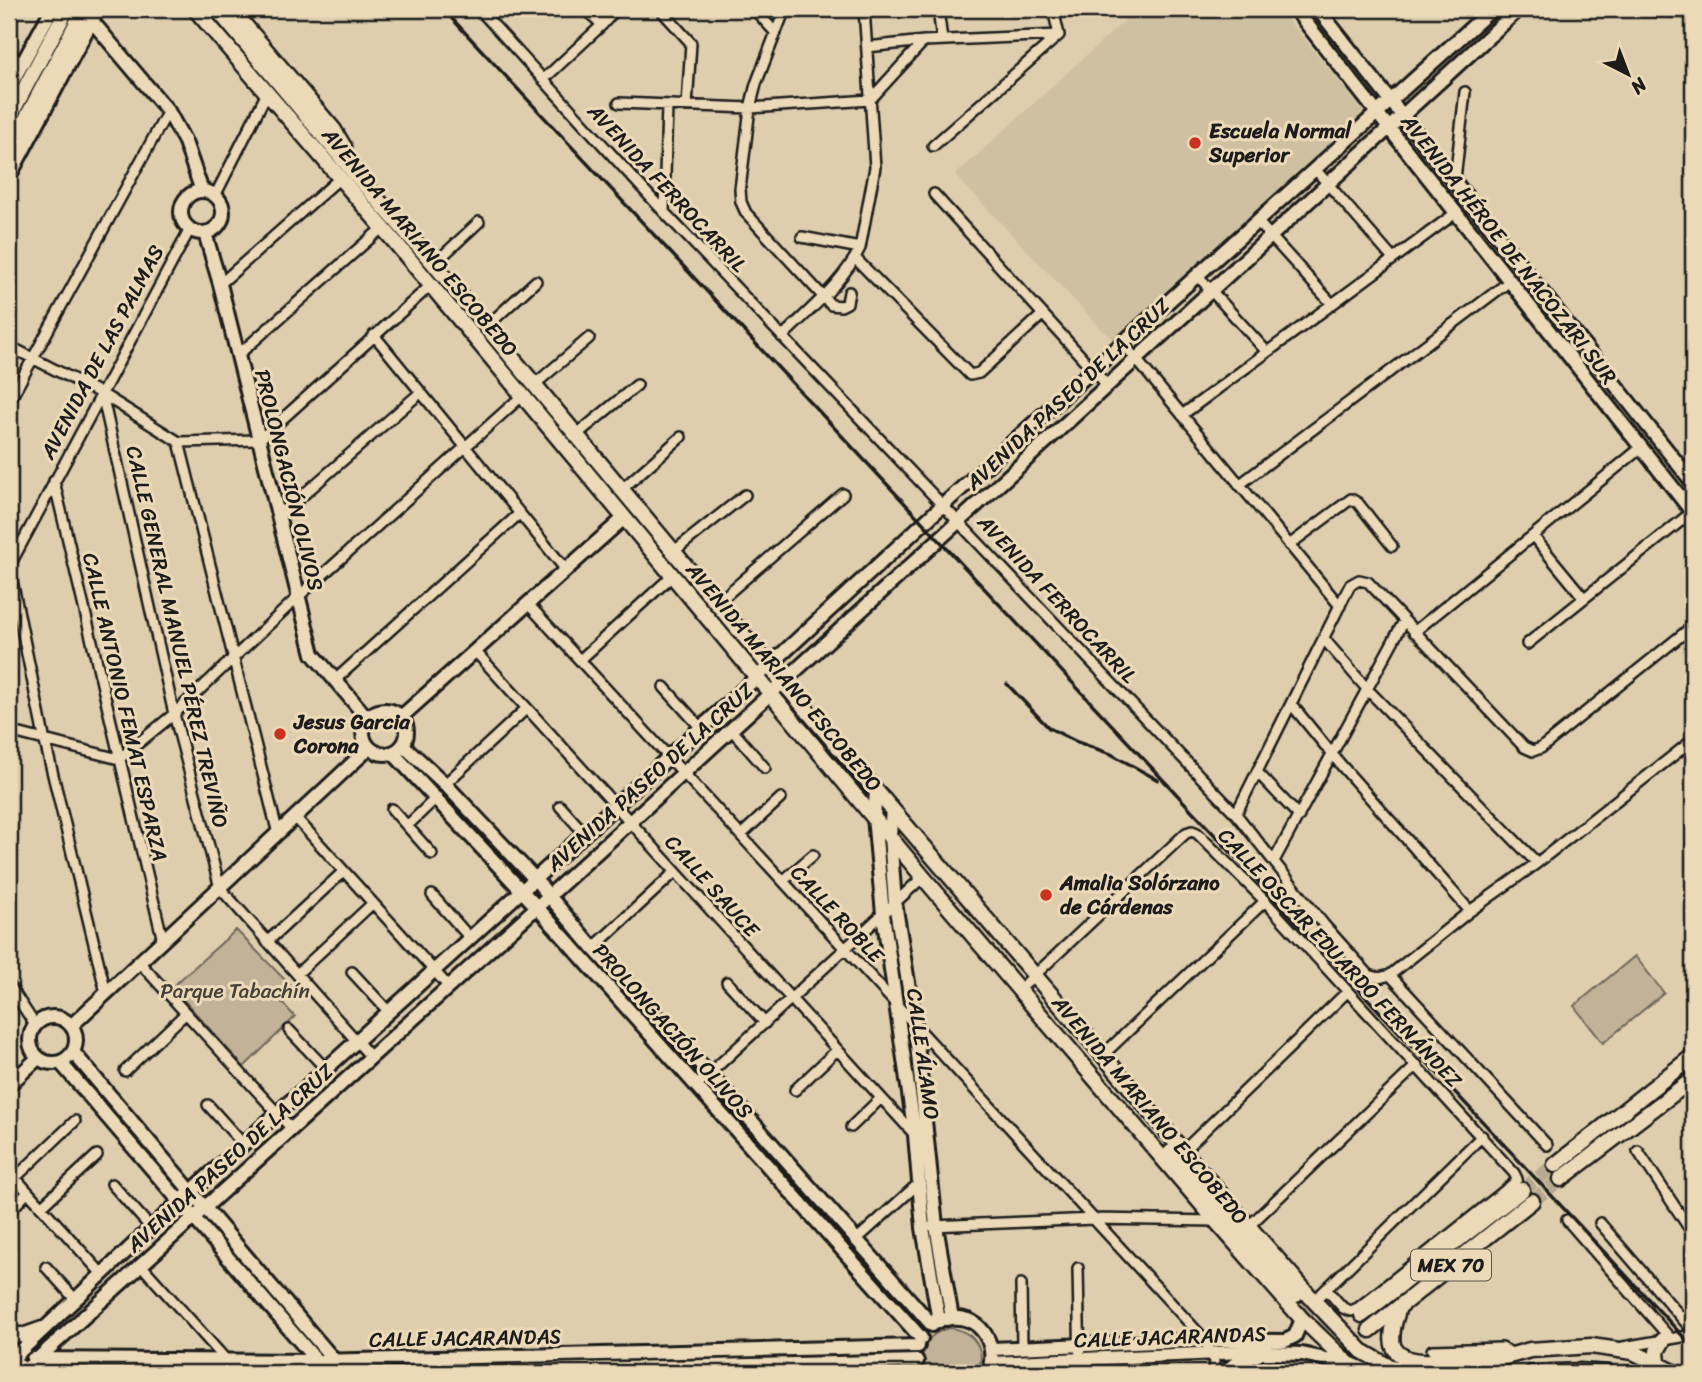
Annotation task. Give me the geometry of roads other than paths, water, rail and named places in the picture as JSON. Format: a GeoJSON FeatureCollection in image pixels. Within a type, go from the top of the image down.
{"type":"FeatureCollection","features":[{"type":"Feature","properties":{"kind":"main road"},"geometry":{"type":"LineString","coordinates":[[9,118],[67,9]]}},
{"type":"Feature","properties":{"kind":"main road","name":"AVENIDA MARIANO ESCOBEDO"},"geometry":{"type":"LineString","coordinates":[[195,9],[382,228],[400,237],[434,264],[769,666],[1250,1226],[1309,1302],[1362,1350],[1388,1366],[1411,1372],[1438,1373],[1511,1355]]}},
{"type":"Feature","properties":{"kind":"main road","name":"AVENIDA MARIANO ESCOBEDO"},"geometry":{"type":"LineString","coordinates":[[217,9],[346,162],[400,237],[430,286],[923,877],[1216,1221],[1303,1319],[1349,1364]]}},
{"type":"Feature","properties":{"kind":"main road"},"geometry":{"type":"LineString","coordinates":[[231,9],[320,113],[344,147],[346,162]]}},
{"type":"Feature","properties":{"kind":"main road"},"geometry":{"type":"LineString","coordinates":[[9,151],[91,13]]}},
{"type":"Feature","properties":{"kind":"main road"},"geometry":{"type":"LineString","coordinates":[[1693,1056],[1558,1172],[1693,1079]]}},
{"type":"Feature","properties":{"kind":"main road"},"geometry":{"type":"LineString","coordinates":[[1146,1108],[1157,1136],[1309,1302]]}},
{"type":"Feature","properties":{"kind":"main road","name":"MEX 70"},"geometry":{"type":"LineString","coordinates":[[1370,1330],[1399,1307],[1523,1190]]}},
{"type":"Feature","properties":{"kind":"main road","name":"MEX 70"},"geometry":{"type":"LineString","coordinates":[[1362,1315],[1523,1190]]}},
{"type":"Feature","properties":{"kind":"main road"},"geometry":{"type":"LineString","coordinates":[[1399,1307],[1392,1336],[1394,1347],[1405,1358],[1426,1361],[1591,1346],[1633,1352],[1676,1373]]}},
{"type":"Feature","properties":{"kind":"main road"},"geometry":{"type":"LineString","coordinates":[[9,1335],[25,1335],[42,1329]]}},
{"type":"Feature","properties":{"kind":"main road"},"geometry":{"type":"LineString","coordinates":[[1658,1363],[1657,1351],[1667,1339]]}},
{"type":"Feature","properties":{"kind":"main road"},"geometry":{"type":"LineString","coordinates":[[1531,1373],[1547,1353],[1559,1347]]}},
{"type":"Feature","properties":{"kind":"main road"},"geometry":{"type":"LineString","coordinates":[[10,1359],[24,1373]]}},
{"type":"Feature","properties":{"kind":"main road"},"geometry":{"type":"LineString","coordinates":[[1349,1364],[1369,1373]]}},
{"type":"Feature","properties":{"kind":"main road"},"geometry":{"type":"LineString","coordinates":[[1531,1373],[1608,1373]]}},
{"type":"Feature","properties":{"kind":"street"},"geometry":{"type":"LineString","coordinates":[[9,88],[52,9]]}},
{"type":"Feature","properties":{"kind":"street","name":"AVENIDA FERROCARRIL"},"geometry":{"type":"LineString","coordinates":[[479,9],[664,212],[1236,814],[1325,926],[1369,975],[1379,978],[1390,975],[1547,1145]]}},
{"type":"Feature","properties":{"kind":"street"},"geometry":{"type":"LineString","coordinates":[[586,9],[602,25]]}},
{"type":"Feature","properties":{"kind":"street"},"geometry":{"type":"LineString","coordinates":[[544,79],[616,9]]}},
{"type":"Feature","properties":{"kind":"street"},"geometry":{"type":"LineString","coordinates":[[660,9],[691,43],[687,106]]}},
{"type":"Feature","properties":{"kind":"street"},"geometry":{"type":"LineString","coordinates":[[754,9],[775,32]]}},
{"type":"Feature","properties":{"kind":"street"},"geometry":{"type":"LineString","coordinates":[[785,9],[756,84],[750,108],[740,189],[741,202],[746,213],[831,305],[841,306],[847,303],[849,292]]}},
{"type":"Feature","properties":{"kind":"street"},"geometry":{"type":"LineString","coordinates":[[782,337],[824,296],[860,248],[874,167],[863,9]]}},
{"type":"Feature","properties":{"kind":"street"},"geometry":{"type":"LineString","coordinates":[[938,9],[942,40]]}},
{"type":"Feature","properties":{"kind":"street"},"geometry":{"type":"LineString","coordinates":[[1053,9],[1059,35]]}},
{"type":"Feature","properties":{"kind":"street","name":"AVENIDA HÉROE DE NACOZARI SUR"},"geometry":{"type":"LineString","coordinates":[[1295,9],[1693,512]]}},
{"type":"Feature","properties":{"kind":"street","name":"AVENIDA HÉROE DE NACOZARI SUR"},"geometry":{"type":"LineString","coordinates":[[1318,9],[1693,483]]}},
{"type":"Feature","properties":{"kind":"street","name":"AVENIDA PASEO DE LA CRUZ"},"geometry":{"type":"LineString","coordinates":[[10,1359],[1122,342],[1492,9]]}},
{"type":"Feature","properties":{"kind":"street","name":"AVENIDA PASEO DE LA CRUZ"},"geometry":{"type":"LineString","coordinates":[[24,1373],[1519,9]]}},
{"type":"Feature","properties":{"kind":"street"},"geometry":{"type":"LineString","coordinates":[[1623,9],[1693,13]]}},
{"type":"Feature","properties":{"kind":"street"},"geometry":{"type":"LineString","coordinates":[[9,177],[91,13],[169,111],[186,142],[202,191]]}},
{"type":"Feature","properties":{"kind":"street"},"geometry":{"type":"LineString","coordinates":[[867,47],[924,41],[1059,35]]}},
{"type":"Feature","properties":{"kind":"street"},"geometry":{"type":"LineString","coordinates":[[933,146],[1059,35]]}},
{"type":"Feature","properties":{"kind":"street"},"geometry":{"type":"LineString","coordinates":[[619,103],[750,108],[870,100],[924,41]]}},
{"type":"Feature","properties":{"kind":"street"},"geometry":{"type":"LineString","coordinates":[[9,51],[21,65]]}},
{"type":"Feature","properties":{"kind":"street"},"geometry":{"type":"LineString","coordinates":[[1455,179],[1465,92]]}},
{"type":"Feature","properties":{"kind":"street"},"geometry":{"type":"LineString","coordinates":[[215,196],[267,93]]}},
{"type":"Feature","properties":{"kind":"street"},"geometry":{"type":"LineString","coordinates":[[664,212],[667,105]]}},
{"type":"Feature","properties":{"kind":"street"},"geometry":{"type":"LineString","coordinates":[[9,402],[169,111]]}},
{"type":"Feature","properties":{"kind":"street"},"geometry":{"type":"LineString","coordinates":[[1315,169],[1394,259]]}},
{"type":"Feature","properties":{"kind":"street"},"geometry":{"type":"LineString","coordinates":[[220,284],[340,178]]}},
{"type":"Feature","properties":{"kind":"street"},"geometry":{"type":"LineString","coordinates":[[202,191],[215,196],[220,202],[223,215],[216,227],[205,233],[190,229],[183,221],[182,208],[189,196],[202,191]]}},
{"type":"Feature","properties":{"kind":"street"},"geometry":{"type":"LineString","coordinates":[[934,194],[1107,386]]}},
{"type":"Feature","properties":{"kind":"street"},"geometry":{"type":"LineString","coordinates":[[1182,415],[1457,212]]}},
{"type":"Feature","properties":{"kind":"street"},"geometry":{"type":"LineString","coordinates":[[1257,221],[1332,304]]}},
{"type":"Feature","properties":{"kind":"street"},"geometry":{"type":"LineString","coordinates":[[434,264],[479,222]]}},
{"type":"Feature","properties":{"kind":"street"},"geometry":{"type":"LineString","coordinates":[[238,355],[382,228]]}},
{"type":"Feature","properties":{"kind":"street","name":"AVENIDA DE LAS PALMAS"},"geometry":{"type":"LineString","coordinates":[[9,566],[190,229]]}},
{"type":"Feature","properties":{"kind":"street","name":"PROLONGACIÓN OLIVOS"},"geometry":{"type":"LineString","coordinates":[[205,233],[313,653],[368,719]]}},
{"type":"Feature","properties":{"kind":"street"},"geometry":{"type":"LineString","coordinates":[[802,237],[860,248]]}},
{"type":"Feature","properties":{"kind":"street"},"geometry":{"type":"LineString","coordinates":[[855,258],[970,375],[979,373],[1042,315]]}},
{"type":"Feature","properties":{"kind":"street"},"geometry":{"type":"LineString","coordinates":[[1197,275],[1267,352]]}},
{"type":"Feature","properties":{"kind":"street"},"geometry":{"type":"LineString","coordinates":[[486,327],[536,281]]}},
{"type":"Feature","properties":{"kind":"street"},"geometry":{"type":"LineString","coordinates":[[1239,485],[1510,281]]}},
{"type":"Feature","properties":{"kind":"street"},"geometry":{"type":"LineString","coordinates":[[9,346],[102,394],[179,442],[259,440],[430,286]]}},
{"type":"Feature","properties":{"kind":"street"},"geometry":{"type":"LineString","coordinates":[[374,335],[566,570]]}},
{"type":"Feature","properties":{"kind":"street"},"geometry":{"type":"LineString","coordinates":[[534,385],[589,338]]}},
{"type":"Feature","properties":{"kind":"street"},"geometry":{"type":"LineString","coordinates":[[1122,342],[1340,606]]}},
{"type":"Feature","properties":{"kind":"street"},"geometry":{"type":"LineString","coordinates":[[575,436],[637,385]]}},
{"type":"Feature","properties":{"kind":"street"},"geometry":{"type":"LineString","coordinates":[[278,516],[420,393]]}},
{"type":"Feature","properties":{"kind":"street","name":"CALLE GENERAL MANUEL PÉREZ TREVIÑO"},"geometry":{"type":"LineString","coordinates":[[102,394],[174,714],[220,888]]}},
{"type":"Feature","properties":{"kind":"street"},"geometry":{"type":"LineString","coordinates":[[9,731],[119,759],[174,714],[298,597],[522,396]]}},
{"type":"Feature","properties":{"kind":"street"},"geometry":{"type":"LineString","coordinates":[[621,489],[681,437]]}},
{"type":"Feature","properties":{"kind":"street"},"geometry":{"type":"LineString","coordinates":[[179,442],[278,834]]}},
{"type":"Feature","properties":{"kind":"street"},"geometry":{"type":"LineString","coordinates":[[1414,632],[1642,447]]}},
{"type":"Feature","properties":{"kind":"street","name":"CALLE ANTONIO FEMAT ESPARZA"},"geometry":{"type":"LineString","coordinates":[[54,481],[163,941]]}},
{"type":"Feature","properties":{"kind":"street"},"geometry":{"type":"LineString","coordinates":[[717,603],[843,494]]}},
{"type":"Feature","properties":{"kind":"street"},"geometry":{"type":"LineString","coordinates":[[673,552],[745,495]]}},
{"type":"Feature","properties":{"kind":"street"},"geometry":{"type":"LineString","coordinates":[[1289,545],[1351,499],[1392,546]]}},
{"type":"Feature","properties":{"kind":"street"},"geometry":{"type":"LineString","coordinates":[[1527,644],[1693,512]]}},
{"type":"Feature","properties":{"kind":"street"},"geometry":{"type":"LineString","coordinates":[[335,680],[519,514]]}},
{"type":"Feature","properties":{"kind":"street"},"geometry":{"type":"LineString","coordinates":[[401,717],[624,518]]}},
{"type":"Feature","properties":{"kind":"street"},"geometry":{"type":"LineString","coordinates":[[1533,536],[1584,598]]}},
{"type":"Feature","properties":{"kind":"street"},"geometry":{"type":"LineString","coordinates":[[9,566],[45,741],[106,993]]}},
{"type":"Feature","properties":{"kind":"street"},"geometry":{"type":"LineString","coordinates":[[580,660],[672,576]]}},
{"type":"Feature","properties":{"kind":"street"},"geometry":{"type":"LineString","coordinates":[[1236,814],[1350,585],[1359,580],[1368,582],[1524,747],[1533,751],[1541,748],[1693,626]]}},
{"type":"Feature","properties":{"kind":"street","name":"CALLE ROBLE"},"geometry":{"type":"LineString","coordinates":[[528,604],[1205,1340]]}},
{"type":"Feature","properties":{"kind":"street"},"geometry":{"type":"LineString","coordinates":[[1273,861],[1300,816],[1404,621]]}},
{"type":"Feature","properties":{"kind":"street"},"geometry":{"type":"LineString","coordinates":[[1324,639],[1368,690],[1537,863]]}},
{"type":"Feature","properties":{"kind":"street","name":"CALLE SAUCE"},"geometry":{"type":"LineString","coordinates":[[475,651],[881,1098],[921,1136]]}},
{"type":"Feature","properties":{"kind":"street"},"geometry":{"type":"LineString","coordinates":[[664,687],[701,728]]}},
{"type":"Feature","properties":{"kind":"street"},"geometry":{"type":"LineString","coordinates":[[1292,705],[1471,911]]}},
{"type":"Feature","properties":{"kind":"street"},"geometry":{"type":"LineString","coordinates":[[444,784],[527,708]]}},
{"type":"Feature","properties":{"kind":"street"},"geometry":{"type":"LineString","coordinates":[[388,710],[401,717],[407,731],[398,749],[381,754],[369,748],[363,737],[364,724],[373,714],[388,710]]}},
{"type":"Feature","properties":{"kind":"street"},"geometry":{"type":"LineString","coordinates":[[731,729],[765,768]]}},
{"type":"Feature","properties":{"kind":"street"},"geometry":{"type":"LineString","coordinates":[[1390,975],[1693,740]]}},
{"type":"Feature","properties":{"kind":"street"},"geometry":{"type":"LineString","coordinates":[[71,1026],[369,748]]}},
{"type":"Feature","properties":{"kind":"street","name":"PROLONGACIÓN OLIVOS"},"geometry":{"type":"LineString","coordinates":[[398,749],[444,784],[535,879],[593,948],[710,1074],[855,1241],[941,1322]]}},
{"type":"Feature","properties":{"kind":"street","name":"PROLONGACIÓN OLIVOS"},"geometry":{"type":"LineString","coordinates":[[398,749],[436,797],[697,1085],[920,1342]]}},
{"type":"Feature","properties":{"kind":"street"},"geometry":{"type":"LineString","coordinates":[[1258,772],[1300,816]]}},
{"type":"Feature","properties":{"kind":"street","name":"CALLE ÁLAMO"},"geometry":{"type":"LineString","coordinates":[[876,791],[874,817],[883,914],[921,1136],[918,1184],[930,1227]]}},
{"type":"Feature","properties":{"kind":"street"},"geometry":{"type":"LineString","coordinates":[[407,826],[436,797]]}},
{"type":"Feature","properties":{"kind":"street"},"geometry":{"type":"LineString","coordinates":[[741,835],[781,798]]}},
{"type":"Feature","properties":{"kind":"street"},"geometry":{"type":"LineString","coordinates":[[560,806],[585,834]]}},
{"type":"Feature","properties":{"kind":"street","name":"CALLE ÁLAMO"},"geometry":{"type":"LineString","coordinates":[[892,808],[890,836],[895,903],[915,1025],[921,1136],[941,1322]]}},
{"type":"Feature","properties":{"kind":"street"},"geometry":{"type":"LineString","coordinates":[[392,809],[432,854]]}},
{"type":"Feature","properties":{"kind":"street"},"geometry":{"type":"LineString","coordinates":[[295,817],[448,986]]}},
{"type":"Feature","properties":{"kind":"street","name":"CALLE OSCAR EDUARDO FERNÁNDEZ"},"geometry":{"type":"LineString","coordinates":[[1035,975],[1192,831],[1265,901],[1417,1065],[1514,1173],[1523,1190]]}},
{"type":"Feature","properties":{"kind":"street"},"geometry":{"type":"LineString","coordinates":[[783,881],[813,855]]}},
{"type":"Feature","properties":{"kind":"street"},"geometry":{"type":"LineString","coordinates":[[267,942],[343,872]]}},
{"type":"Feature","properties":{"kind":"street"},"geometry":{"type":"LineString","coordinates":[[593,948],[675,872]]}},
{"type":"Feature","properties":{"kind":"street"},"geometry":{"type":"LineString","coordinates":[[697,1085],[923,877]]}},
{"type":"Feature","properties":{"kind":"street"},"geometry":{"type":"LineString","coordinates":[[220,888],[370,1056]]}},
{"type":"Feature","properties":{"kind":"street"},"geometry":{"type":"LineString","coordinates":[[432,895],[470,938]]}},
{"type":"Feature","properties":{"kind":"street"},"geometry":{"type":"LineString","coordinates":[[1103,1055],[1265,901]]}},
{"type":"Feature","properties":{"kind":"street"},"geometry":{"type":"LineString","coordinates":[[297,974],[373,904]]}},
{"type":"Feature","properties":{"kind":"street"},"geometry":{"type":"LineString","coordinates":[[140,963],[291,1128]]}},
{"type":"Feature","properties":{"kind":"street"},"geometry":{"type":"LineString","coordinates":[[352,972],[389,1013]]}},
{"type":"Feature","properties":{"kind":"street"},"geometry":{"type":"LineString","coordinates":[[1020,989],[1035,975]]}},
{"type":"Feature","properties":{"kind":"street"},"geometry":{"type":"LineString","coordinates":[[727,982],[765,1023]]}},
{"type":"Feature","properties":{"kind":"street"},"geometry":{"type":"LineString","coordinates":[[9,985],[35,1025]]}},
{"type":"Feature","properties":{"kind":"street"},"geometry":{"type":"LineString","coordinates":[[1183,1151],[1347,992]]}},
{"type":"Feature","properties":{"kind":"street"},"geometry":{"type":"LineString","coordinates":[[629,1010],[641,998]]}},
{"type":"Feature","properties":{"kind":"street"},"geometry":{"type":"LineString","coordinates":[[125,1070],[185,1014]]}},
{"type":"Feature","properties":{"kind":"street"},"geometry":{"type":"LineString","coordinates":[[48,1017],[58,1017],[71,1026],[76,1041],[73,1052],[60,1062],[52,1063],[38,1058],[30,1045],[29,1037],[35,1025],[48,1017]]}},
{"type":"Feature","properties":{"kind":"street"},"geometry":{"type":"LineString","coordinates":[[289,1030],[326,1069]]}},
{"type":"Feature","properties":{"kind":"street"},"geometry":{"type":"LineString","coordinates":[[795,1090],[837,1050]]}},
{"type":"Feature","properties":{"kind":"street"},"geometry":{"type":"LineString","coordinates":[[73,1052],[345,1373]]}},
{"type":"Feature","properties":{"kind":"street"},"geometry":{"type":"LineString","coordinates":[[9,1085],[38,1058]]}},
{"type":"Feature","properties":{"kind":"street"},"geometry":{"type":"LineString","coordinates":[[60,1062],[327,1373]]}},
{"type":"Feature","properties":{"kind":"street"},"geometry":{"type":"LineString","coordinates":[[1250,1226],[1417,1065]]}},
{"type":"Feature","properties":{"kind":"street"},"geometry":{"type":"LineString","coordinates":[[851,1127],[881,1098]]}},
{"type":"Feature","properties":{"kind":"street"},"geometry":{"type":"LineString","coordinates":[[208,1105],[244,1145]]}},
{"type":"Feature","properties":{"kind":"street"},"geometry":{"type":"LineString","coordinates":[[75,1121],[12,1175],[102,1274]]}},
{"type":"Feature","properties":{"kind":"street"},"geometry":{"type":"LineString","coordinates":[[1309,1302],[1327,1290],[1482,1136]]}},
{"type":"Feature","properties":{"kind":"street"},"geometry":{"type":"LineString","coordinates":[[1638,1151],[1693,1234]]}},
{"type":"Feature","properties":{"kind":"street"},"geometry":{"type":"LineString","coordinates":[[41,1207],[97,1155]]}},
{"type":"Feature","properties":{"kind":"street"},"geometry":{"type":"LineString","coordinates":[[112,1184],[151,1228]]}},
{"type":"Feature","properties":{"kind":"street"},"geometry":{"type":"LineString","coordinates":[[855,1241],[918,1184]]}},
{"type":"Feature","properties":{"kind":"street"},"geometry":{"type":"LineString","coordinates":[[1327,1290],[1343,1308],[1350,1311],[1358,1308],[1513,1184],[1523,1190]]}},
{"type":"Feature","properties":{"kind":"street"},"geometry":{"type":"LineString","coordinates":[[9,1247],[9,1215],[28,1192]]}},
{"type":"Feature","properties":{"kind":"street"},"geometry":{"type":"LineString","coordinates":[[807,1212],[821,1200]]}},
{"type":"Feature","properties":{"kind":"street"},"geometry":{"type":"LineString","coordinates":[[930,1227],[1094,1219],[1216,1221]]}},
{"type":"Feature","properties":{"kind":"street"},"geometry":{"type":"LineString","coordinates":[[1567,1220],[1667,1339]]}},
{"type":"Feature","properties":{"kind":"street"},"geometry":{"type":"LineString","coordinates":[[1600,1223],[1693,1333],[1613,1349]]}},
{"type":"Feature","properties":{"kind":"street"},"geometry":{"type":"LineString","coordinates":[[141,1265],[227,1361]]}},
{"type":"Feature","properties":{"kind":"street"},"geometry":{"type":"LineString","coordinates":[[46,1267],[75,1299]]}},
{"type":"Feature","properties":{"kind":"street"},"geometry":{"type":"LineString","coordinates":[[1078,1268],[1081,1367]]}},
{"type":"Feature","properties":{"kind":"street"},"geometry":{"type":"LineString","coordinates":[[256,1290],[267,1281]]}},
{"type":"Feature","properties":{"kind":"street"},"geometry":{"type":"LineString","coordinates":[[1020,1284],[1022,1348]]}},
{"type":"Feature","properties":{"kind":"street"},"geometry":{"type":"LineString","coordinates":[[920,1367],[920,1342],[941,1322],[963,1318],[982,1329],[989,1339],[992,1349],[990,1368]]}},
{"type":"Feature","properties":{"kind":"street","name":"CALLE JACARANDAS"},"geometry":{"type":"LineString","coordinates":[[992,1349],[1205,1340],[1285,1341],[1295,1336],[1303,1319]]}},
{"type":"Feature","properties":{"kind":"street"},"geometry":{"type":"LineString","coordinates":[[1205,1340],[1214,1360],[1213,1373]]}},
{"type":"Feature","properties":{"kind":"street","name":"CALLE JACARANDAS"},"geometry":{"type":"LineString","coordinates":[[10,1359],[162,1367],[227,1361],[760,1350],[920,1342]]}},
{"type":"Feature","properties":{"kind":"street"},"geometry":{"type":"LineString","coordinates":[[1432,1350],[1502,1348],[1511,1355]]}},
{"type":"Feature","properties":{"kind":"street"},"geometry":{"type":"LineString","coordinates":[[760,1350],[766,1369]]}},
{"type":"Feature","properties":{"kind":"street"},"geometry":{"type":"LineString","coordinates":[[1224,1373],[1235,1364],[1272,1352]]}},
{"type":"Feature","properties":{"kind":"street","name":"CALLE JACARANDAS"},"geometry":{"type":"LineString","coordinates":[[990,1368],[1081,1367],[1210,1353],[1272,1352],[1302,1354],[1349,1364]]}},
{"type":"Feature","properties":{"kind":"street"},"geometry":{"type":"LineString","coordinates":[[614,1353],[624,1371]]}},
{"type":"Feature","properties":{"kind":"street","name":"CALLE JACARANDAS"},"geometry":{"type":"LineString","coordinates":[[422,1373],[920,1367]]}},
{"type":"Feature","properties":{"kind":"tunnel"},"geometry":{"type":"LineString","coordinates":[[1522,1190],[1555,1165]]}},
{"type":"Feature","properties":{"kind":"tunnel"},"geometry":{"type":"LineString","coordinates":[[1532,1201],[1561,1179]]}},
{"type":"Feature","properties":{"kind":"tunnel"},"geometry":{"type":"LineString","coordinates":[[1304,1304],[1327,1325],[1345,1327]]}},
{"type":"Feature","properties":{"kind":"tunnel"},"geometry":{"type":"LineString","coordinates":[[1290,1373],[1362,1315]]}},
{"type":"Feature","properties":{"kind":"tunnel"},"geometry":{"type":"LineString","coordinates":[[1316,1373],[1370,1330]]}},
{"type":"Feature","properties":{"kind":"railway"},"geometry":{"type":"LineString","coordinates":[[443,9],[1693,1347]]}},
{"type":"Feature","properties":{"kind":"railway"},"geometry":{"type":"LineString","coordinates":[[1007,684],[1049,728],[1111,754],[1158,780]]}},
{"type":"Feature","properties":{"kind":"place","name":"Escuela Normal Superior"},"geometry":{"type":"Point","coordinates":[1195,143]}},
{"type":"Feature","properties":{"kind":"place","name":"Jesus Garcia Corona"},"geometry":{"type":"Point","coordinates":[280,734]}},
{"type":"Feature","properties":{"kind":"place","name":"Amalia Solórzano de Cárdenas"},"geometry":{"type":"Point","coordinates":[1046,895]}},
{"type":"Feature","properties":{"kind":"park label","name":"Parque Tabachín"},"geometry":{"type":"Point","coordinates":[235,991]}}]}
